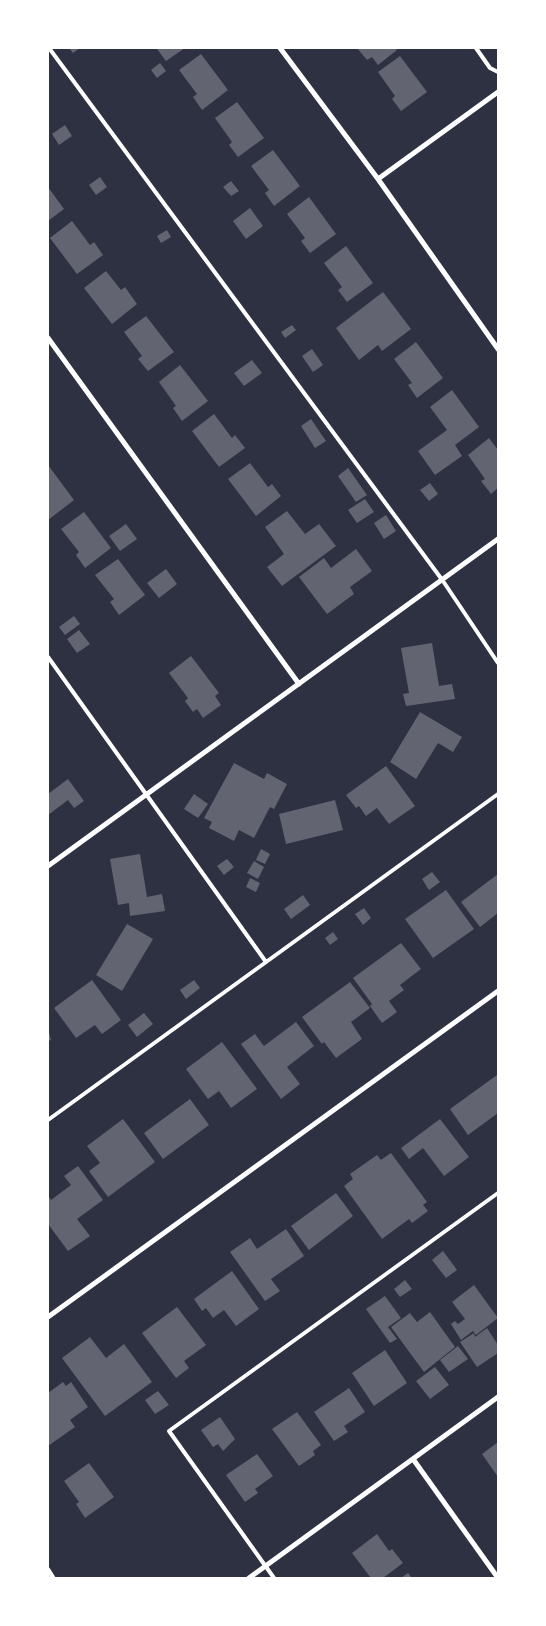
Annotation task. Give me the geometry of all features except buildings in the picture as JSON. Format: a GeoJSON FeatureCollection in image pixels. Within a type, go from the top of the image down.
{"type":"FeatureCollection","features":[{"type":"Feature","properties":{"kind":"street"},"geometry":{"type":"LineString","coordinates":[[280,48],[378,179],[498,349]]}},
{"type":"Feature","properties":{"kind":"street"},"geometry":{"type":"LineString","coordinates":[[378,179],[498,92]]}},
{"type":"Feature","properties":{"kind":"street"},"geometry":{"type":"LineString","coordinates":[[48,338],[299,684]]}},
{"type":"Feature","properties":{"kind":"street"},"geometry":{"type":"LineString","coordinates":[[48,866],[146,792],[443,581],[498,539]]}},
{"type":"Feature","properties":{"kind":"street"},"geometry":{"type":"LineString","coordinates":[[48,1318],[498,991]]}},
{"type":"Feature","properties":{"kind":"street"},"geometry":{"type":"LineString","coordinates":[[249,1578],[498,1397]]}},
{"type":"Feature","properties":{"kind":"street"},"geometry":{"type":"LineString","coordinates":[[413,1459],[498,1578]]}},
{"type":"Feature","properties":{"kind":"street"},"geometry":{"type":"LineString","coordinates":[[48,1570],[53,1578]]}},
{"type":"Feature","properties":{"kind":"lane"},"geometry":{"type":"LineString","coordinates":[[49,48],[443,581],[498,664]]}},
{"type":"Feature","properties":{"kind":"lane"},"geometry":{"type":"LineString","coordinates":[[476,48],[490,68],[498,72]]}},
{"type":"Feature","properties":{"kind":"lane"},"geometry":{"type":"LineString","coordinates":[[48,657],[266,962]]}},
{"type":"Feature","properties":{"kind":"lane"},"geometry":{"type":"LineString","coordinates":[[48,1120],[498,794]]}},
{"type":"Feature","properties":{"kind":"lane"},"geometry":{"type":"LineString","coordinates":[[274,1578],[169,1431],[498,1193]]}}]}
